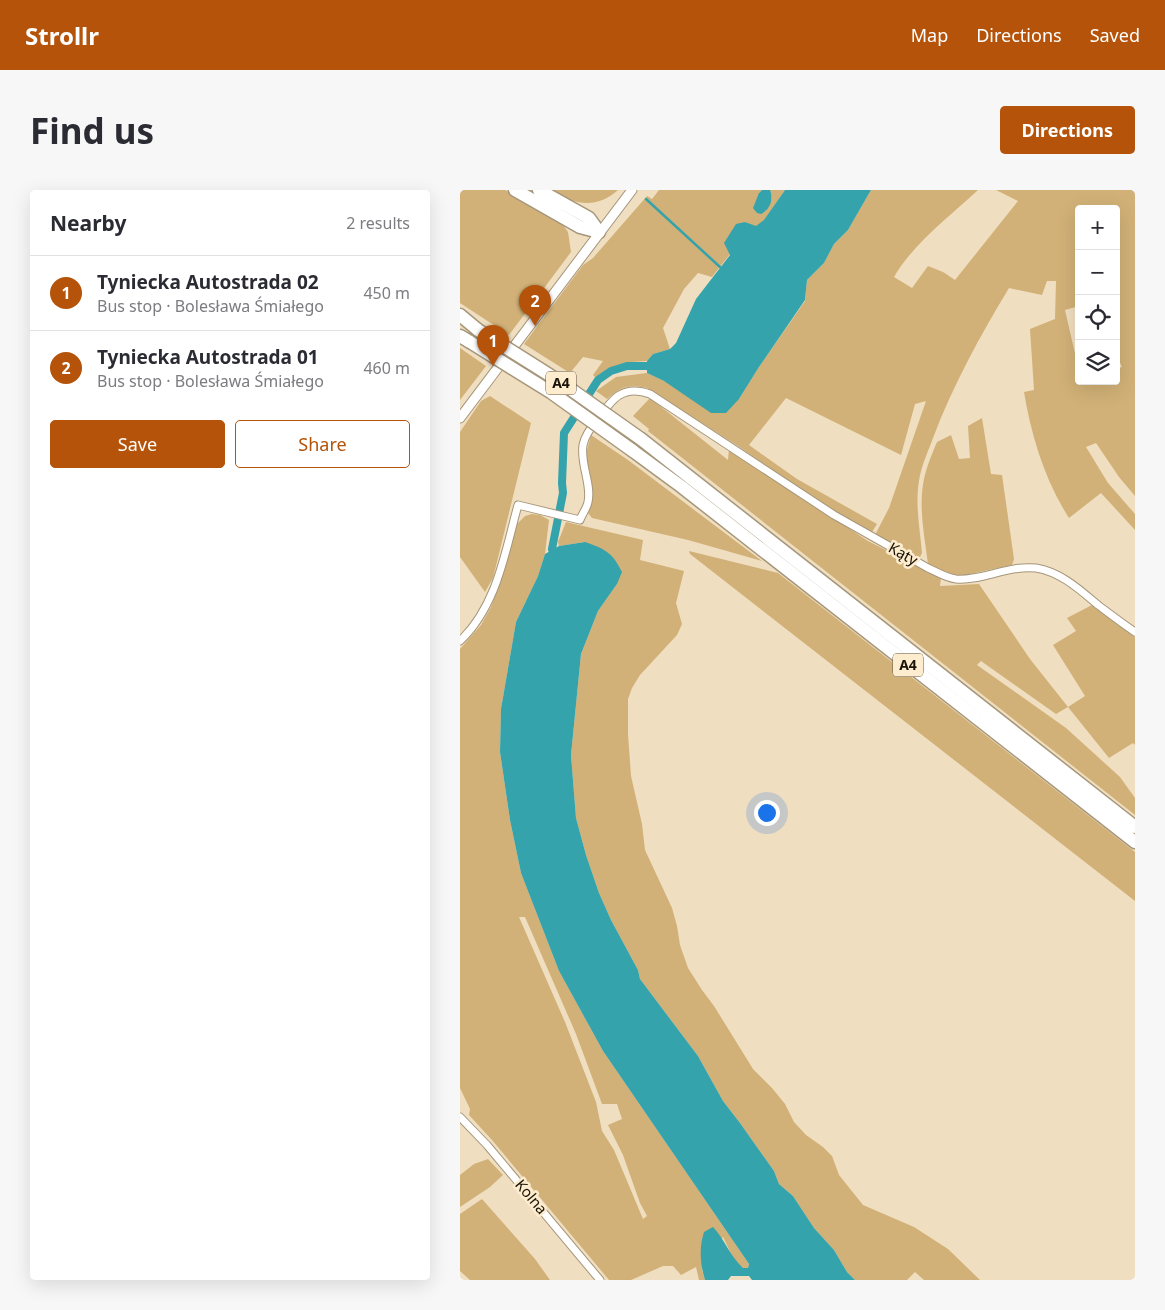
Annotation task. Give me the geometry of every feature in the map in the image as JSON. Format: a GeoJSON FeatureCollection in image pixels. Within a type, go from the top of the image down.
{"type":"FeatureCollection","features":[{"type":"Feature","properties":{"kind":"highway"},"geometry":{"type":"LineString","coordinates":[[515,190],[580,227],[600,232]]}},
{"type":"Feature","properties":{"kind":"highway"},"geometry":{"type":"LineString","coordinates":[[539,190],[589,218],[600,232]]}},
{"type":"Feature","properties":{"kind":"highway"},"geometry":{"type":"LineString","coordinates":[[460,314],[478,330]]}},
{"type":"Feature","properties":{"kind":"highway","name":"A4"},"geometry":{"type":"LineString","coordinates":[[460,320],[559,381],[641,439],[1135,827]]}},
{"type":"Feature","properties":{"kind":"highway","name":"A4"},"geometry":{"type":"LineString","coordinates":[[463,338],[552,393],[634,450],[1135,842]]}},
{"type":"Feature","properties":{"kind":"street"},"geometry":{"type":"LineString","coordinates":[[460,418],[632,190]]}},
{"type":"Feature","properties":{"kind":"street","name":"Kąty"},"geometry":{"type":"LineString","coordinates":[[460,641],[468,634],[483,613],[497,582],[518,505],[580,520],[588,504],[589,493],[582,454],[584,440],[615,397],[629,391],[642,391],[650,394],[834,515],[942,575],[968,578],[1007,569],[1035,568],[1046,571],[1076,586],[1099,606],[1135,632]]}},
{"type":"Feature","properties":{"kind":"street","name":"Kolna"},"geometry":{"type":"LineString","coordinates":[[460,1117],[487,1145],[600,1280]]}},
{"type":"Feature","properties":{"kind":"shaded area"},"geometry":{"type":"Polygon","coordinates":[[[460,190],[505,190],[563,222],[568,232],[571,252],[509,335],[460,303],[460,190]]]}},
{"type":"Feature","properties":{"kind":"shaded area"},"geometry":{"type":"Polygon","coordinates":[[[548,190],[618,190],[600,201],[583,203],[548,190]]]}},
{"type":"Feature","properties":{"kind":"shaded area"},"geometry":{"type":"Polygon","coordinates":[[[659,190],[762,190],[759,193],[765,212],[772,198],[770,190],[785,190],[764,221],[756,227],[745,222],[730,254],[712,277],[698,273],[684,289],[663,328],[670,349],[653,354],[647,361],[626,363],[614,367],[596,378],[593,375],[603,361],[583,357],[570,373],[524,344],[583,265],[593,258],[647,196],[652,199],[659,190]]]}},
{"type":"Feature","properties":{"kind":"shaded area"},"geometry":{"type":"Polygon","coordinates":[[[871,190],[978,190],[933,231],[902,265],[894,277],[912,288],[928,266],[943,272],[955,280],[1018,201],[996,190],[1135,190],[1135,496],[1119,477],[1096,443],[1086,447],[1108,483],[1135,514],[1135,530],[1101,493],[1069,518],[1060,504],[1040,457],[1024,392],[1034,390],[1030,329],[1055,319],[1056,281],[1047,281],[1042,295],[1009,288],[968,361],[949,399],[921,470],[918,517],[922,553],[920,557],[916,558],[875,535],[889,508],[926,401],[915,404],[901,455],[786,398],[749,445],[797,479],[877,524],[872,532],[829,509],[738,446],[647,388],[625,387],[607,399],[596,391],[616,377],[647,373],[664,381],[739,399],[805,301],[807,280],[824,263],[834,244],[848,230],[871,190]]]}},
{"type":"Feature","properties":{"kind":"shaded area"},"geometry":{"type":"Polygon","coordinates":[[[460,348],[486,366],[460,400],[460,348]]]}},
{"type":"Feature","properties":{"kind":"shaded area"},"geometry":{"type":"Polygon","coordinates":[[[490,396],[531,423],[493,578],[485,592],[460,557],[460,432],[481,401],[490,396]]]}},
{"type":"Feature","properties":{"kind":"shaded area"},"geometry":{"type":"Polygon","coordinates":[[[650,398],[728,460],[729,449],[868,541],[941,578],[940,586],[979,584],[1030,659],[1068,707],[1056,714],[981,661],[977,665],[1066,728],[1120,777],[1135,798],[1135,815],[648,431],[649,429],[633,416],[650,398]]]}},
{"type":"Feature","properties":{"kind":"shaded area"},"geometry":{"type":"Polygon","coordinates":[[[982,418],[991,474],[1002,475],[1014,559],[1012,565],[960,576],[945,572],[928,564],[922,517],[923,482],[937,442],[951,435],[959,459],[970,458],[968,426],[982,418]]]}},
{"type":"Feature","properties":{"kind":"shaded area"},"geometry":{"type":"Polygon","coordinates":[[[591,435],[628,460],[762,561],[688,540],[592,518],[588,513],[592,498],[592,483],[587,461],[587,450],[591,435]]]}},
{"type":"Feature","properties":{"kind":"shaded area"},"geometry":{"type":"Polygon","coordinates":[[[532,514],[540,515],[549,520],[545,554],[538,576],[516,622],[501,709],[500,752],[510,820],[521,873],[559,971],[603,1051],[749,1264],[748,1268],[743,1268],[734,1260],[723,1237],[702,1270],[705,1280],[699,1280],[696,1267],[681,1275],[673,1266],[663,1266],[631,1280],[609,1280],[469,1115],[470,1109],[460,1088],[460,649],[481,625],[491,607],[500,582],[515,526],[525,516],[532,514]],[[519,917],[565,1022],[596,1102],[602,1131],[614,1150],[643,1219],[647,1216],[640,1203],[623,1155],[608,1125],[622,1119],[617,1104],[602,1104],[576,1034],[525,917],[519,917]]]}},
{"type":"Feature","properties":{"kind":"shaded area"},"geometry":{"type":"Polygon","coordinates":[[[566,522],[643,540],[640,560],[684,571],[676,603],[682,624],[677,635],[640,675],[632,688],[628,699],[628,734],[631,776],[642,824],[645,850],[672,908],[680,945],[688,968],[753,1069],[785,1104],[794,1122],[806,1135],[832,1156],[839,1175],[863,1205],[914,1227],[948,1249],[980,1280],[924,1280],[915,1272],[907,1280],[855,1280],[847,1272],[834,1250],[814,1228],[793,1196],[779,1184],[774,1171],[723,1101],[698,1056],[640,979],[638,970],[599,893],[586,855],[576,818],[571,755],[581,654],[598,611],[617,584],[585,542],[559,546],[558,542],[566,522]]]}},
{"type":"Feature","properties":{"kind":"shaded area"},"geometry":{"type":"Polygon","coordinates":[[[689,551],[778,573],[1135,852],[1135,901],[690,554],[689,551]]]}},
{"type":"Feature","properties":{"kind":"shaded area"},"geometry":{"type":"Polygon","coordinates":[[[1092,605],[1135,637],[1135,745],[1133,743],[1109,758],[1068,707],[1085,696],[1053,645],[1076,631],[1067,618],[1092,605]]]}},
{"type":"Feature","properties":{"kind":"shaded area"},"geometry":{"type":"Polygon","coordinates":[[[488,1159],[503,1175],[490,1187],[460,1207],[460,1175],[474,1164],[488,1159]]]}},
{"type":"Feature","properties":{"kind":"shaded area"},"geometry":{"type":"Polygon","coordinates":[[[482,1199],[535,1259],[550,1280],[470,1280],[460,1271],[460,1214],[482,1199]]]}},
{"type":"Feature","properties":{"kind":"water"},"geometry":{"type":"Polygon","coordinates":[[[762,190],[770,190],[772,197],[769,207],[761,214],[757,213],[753,208],[762,190]]]}},
{"type":"Feature","properties":{"kind":"water"},"geometry":{"type":"Polygon","coordinates":[[[785,190],[871,190],[848,230],[834,244],[824,263],[807,280],[805,300],[739,399],[726,413],[711,413],[664,381],[647,373],[647,361],[653,354],[670,349],[676,343],[696,299],[730,255],[724,243],[736,224],[745,222],[756,226],[764,220],[785,190]]]}},
{"type":"Feature","properties":{"kind":"water"},"geometry":{"type":"Polygon","coordinates":[[[585,542],[607,552],[615,560],[622,572],[617,584],[598,611],[581,654],[571,755],[576,818],[599,893],[638,970],[640,979],[698,1056],[723,1101],[774,1171],[779,1184],[793,1196],[814,1228],[834,1250],[847,1272],[855,1280],[752,1280],[749,1276],[731,1276],[728,1280],[705,1280],[701,1262],[701,1244],[704,1232],[713,1227],[743,1268],[748,1268],[749,1264],[603,1051],[559,971],[521,873],[510,820],[500,752],[501,709],[516,622],[538,576],[545,554],[559,546],[585,542]]]}},
{"type":"Feature","properties":{"kind":"waterway"},"geometry":{"type":"LineString","coordinates":[[646,199],[720,267]]}},
{"type":"Feature","properties":{"kind":"waterway"},"geometry":{"type":"LineString","coordinates":[[552,549],[563,493],[564,433],[598,380],[611,371],[627,366],[648,366]]}},
{"type":"Feature","properties":{"kind":"place","name":"Tyniecka Autostrada 01"},"geometry":{"type":"Point","coordinates":[535,326]}},
{"type":"Feature","properties":{"kind":"place","name":"Tyniecka Autostrada 02"},"geometry":{"type":"Point","coordinates":[493,366]}}]}
